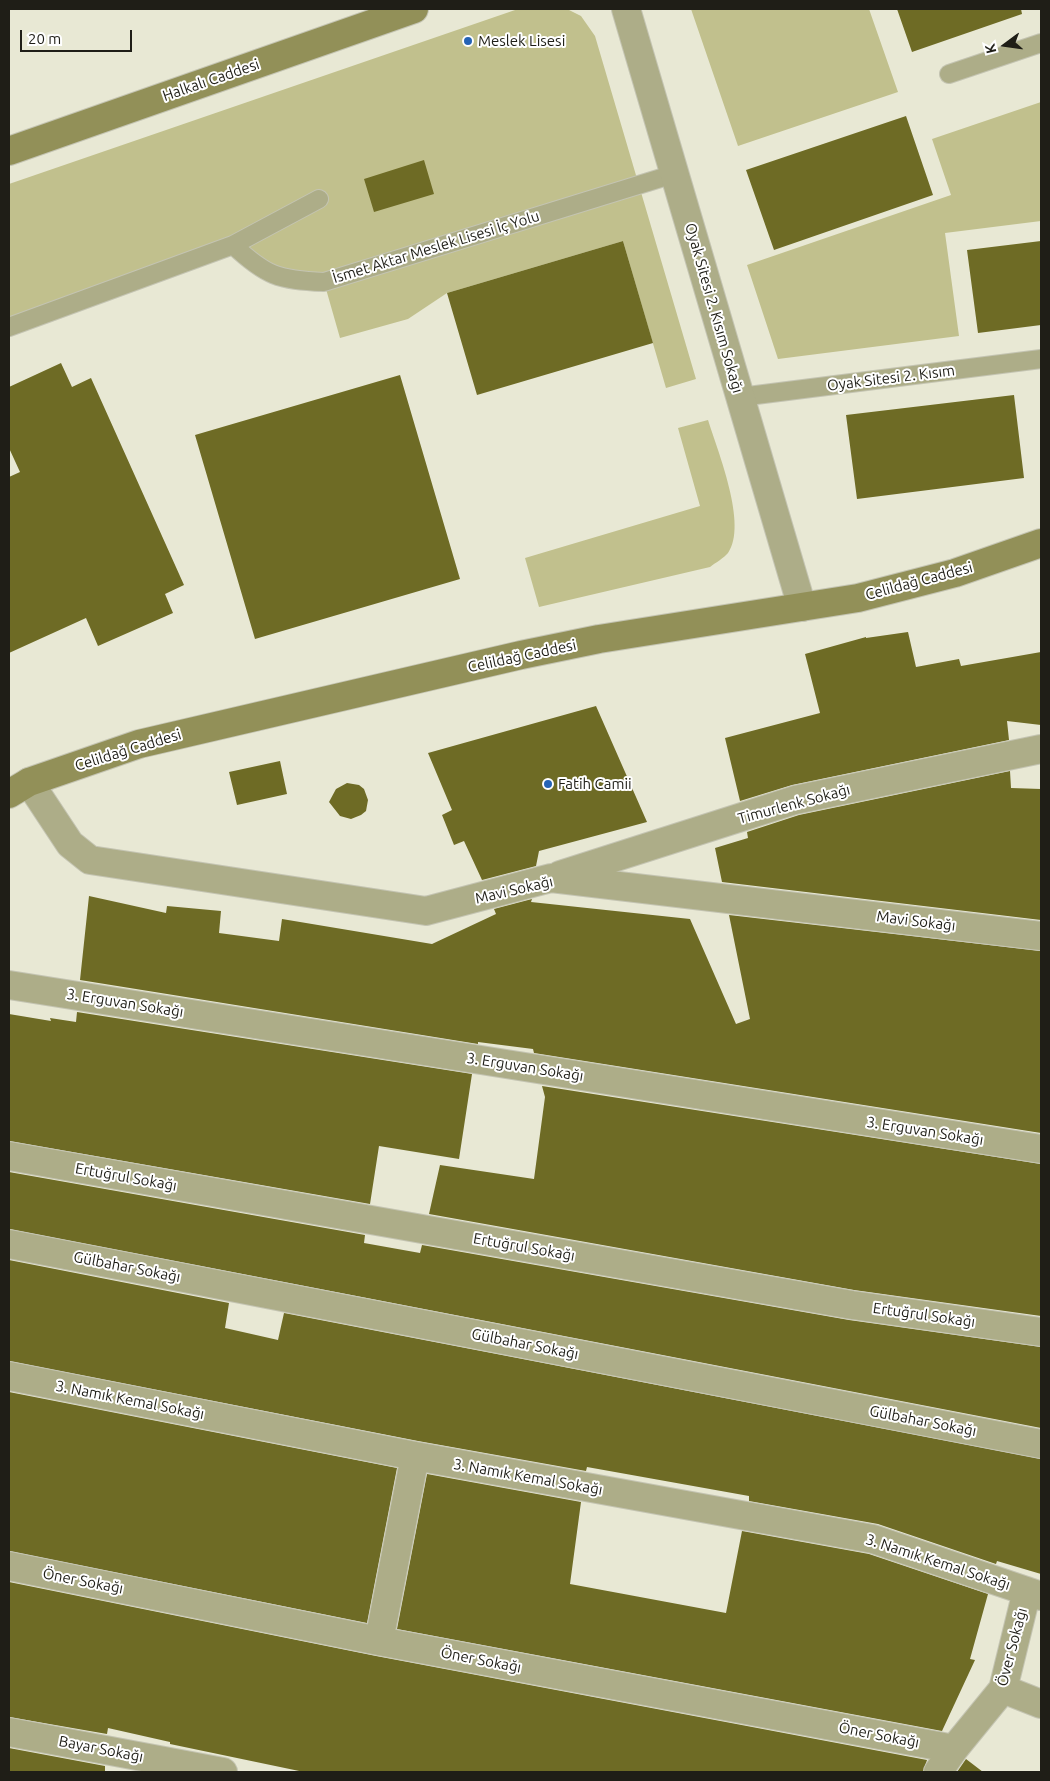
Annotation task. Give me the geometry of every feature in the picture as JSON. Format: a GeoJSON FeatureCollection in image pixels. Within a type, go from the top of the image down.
{"type":"FeatureCollection","features":[{"type":"Feature","properties":{"kind":"street","name":"Halkalı Caddesi"},"geometry":{"type":"LineString","coordinates":[[9,151],[414,9]]}},
{"type":"Feature","properties":{"kind":"street","name":"Oyak Sitesi 2. Kısım Sokağı"},"geometry":{"type":"LineString","coordinates":[[626,9],[802,607]]}},
{"type":"Feature","properties":{"kind":"street","name":"Celildağ Caddesi"},"geometry":{"type":"LineString","coordinates":[[19,788],[139,744],[521,655],[599,639],[858,598],[955,573],[1041,543]]}},
{"type":"Feature","properties":{"kind":"street","name":"Timurlenk Sokağı"},"geometry":{"type":"LineString","coordinates":[[551,878],[795,800],[1041,749]]}},
{"type":"Feature","properties":{"kind":"street","name":"Mavi Sokağı"},"geometry":{"type":"LineString","coordinates":[[19,788],[70,844],[90,860],[426,911],[551,878],[1041,936]]}},
{"type":"Feature","properties":{"kind":"street","name":"3. Erguvan Sokağı"},"geometry":{"type":"LineString","coordinates":[[9,985],[1041,1149]]}},
{"type":"Feature","properties":{"kind":"street","name":"Ertuğrul Sokağı"},"geometry":{"type":"LineString","coordinates":[[9,1156],[852,1305],[1041,1332]]}},
{"type":"Feature","properties":{"kind":"street","name":"Gülbahar Sokağı"},"geometry":{"type":"LineString","coordinates":[[9,1244],[1041,1444]]}},
{"type":"Feature","properties":{"kind":"street","name":"3. Namık Kemal Sokağı"},"geometry":{"type":"LineString","coordinates":[[9,1376],[415,1456],[873,1539],[1034,1594]]}},
{"type":"Feature","properties":{"kind":"street"},"geometry":{"type":"LineString","coordinates":[[379,1640],[415,1456]]}},
{"type":"Feature","properties":{"kind":"street","name":"Öner Sokağı"},"geometry":{"type":"LineString","coordinates":[[9,1566],[379,1640],[954,1749]]}},
{"type":"Feature","properties":{"kind":"street","name":"Över Sokağı"},"geometry":{"type":"LineString","coordinates":[[938,1772],[954,1749],[1003,1689],[1034,1594]]}},
{"type":"Feature","properties":{"kind":"street"},"geometry":{"type":"LineString","coordinates":[[1003,1689],[1041,1704]]}},
{"type":"Feature","properties":{"kind":"street","name":"Bayar Sokağı"},"geometry":{"type":"LineString","coordinates":[[9,1732],[223,1772]]}},
{"type":"Feature","properties":{"kind":"lane"},"geometry":{"type":"LineString","coordinates":[[949,74],[1041,43]]}},
{"type":"Feature","properties":{"kind":"lane","name":"İsmet Aktar Meslek Lisesi İç Yolu"},"geometry":{"type":"LineString","coordinates":[[233,245],[256,267],[289,281],[324,282],[674,174]]}},
{"type":"Feature","properties":{"kind":"lane"},"geometry":{"type":"LineString","coordinates":[[9,327],[233,245],[319,199]]}},
{"type":"Feature","properties":{"kind":"lane","name":"Oyak Sitesi 2. Kısım"},"geometry":{"type":"LineString","coordinates":[[740,397],[1041,359]]}},
{"type":"Feature","properties":{"kind":"shaded area"},"geometry":{"type":"Polygon","coordinates":[[[518,9],[567,9],[581,16],[595,36],[696,379],[666,388],[623,241],[447,293],[408,319],[340,338],[324,282],[289,281],[233,245],[9,327],[9,184],[518,9]]]}},
{"type":"Feature","properties":{"kind":"shaded area"},"geometry":{"type":"Polygon","coordinates":[[[691,9],[869,9],[898,92],[738,146],[691,9]]]}},
{"type":"Feature","properties":{"kind":"shaded area"},"geometry":{"type":"Polygon","coordinates":[[[1041,102],[1041,221],[945,233],[959,336],[778,359],[747,265],[951,195],[932,139],[1041,102]]]}},
{"type":"Feature","properties":{"kind":"shaded area"},"geometry":{"type":"Polygon","coordinates":[[[708,420],[724,469],[733,507],[735,525],[733,541],[728,553],[710,567],[539,607],[525,558],[700,506],[678,428],[708,420]]]}},
{"type":"Feature","properties":{"kind":"building"},"geometry":{"type":"Polygon","coordinates":[[[897,9],[1021,9],[1022,14],[912,52],[897,9]]]}},
{"type":"Feature","properties":{"kind":"building"},"geometry":{"type":"Polygon","coordinates":[[[906,116],[933,195],[774,250],[746,170],[906,116]]]}},
{"type":"Feature","properties":{"kind":"building"},"geometry":{"type":"Polygon","coordinates":[[[424,160],[434,194],[374,212],[364,179],[424,160]]]}},
{"type":"Feature","properties":{"kind":"building"},"geometry":{"type":"Polygon","coordinates":[[[623,241],[653,343],[477,395],[447,293],[623,241]]]}},
{"type":"Feature","properties":{"kind":"building"},"geometry":{"type":"Polygon","coordinates":[[[1041,241],[1041,325],[978,333],[967,250],[1041,241]]]}},
{"type":"Feature","properties":{"kind":"building"},"geometry":{"type":"Polygon","coordinates":[[[61,363],[72,387],[91,378],[184,585],[165,594],[173,613],[98,646],[86,618],[9,653],[9,477],[20,472],[9,448],[9,387],[61,363]]]}},
{"type":"Feature","properties":{"kind":"building"},"geometry":{"type":"Polygon","coordinates":[[[400,375],[460,579],[255,639],[195,435],[400,375]]]}},
{"type":"Feature","properties":{"kind":"building"},"geometry":{"type":"Polygon","coordinates":[[[1014,395],[1024,478],[857,499],[846,415],[1014,395]]]}},
{"type":"Feature","properties":{"kind":"building"},"geometry":{"type":"Polygon","coordinates":[[[908,632],[916,667],[959,659],[961,666],[1041,652],[1041,725],[1007,721],[1009,740],[792,785],[740,801],[725,738],[820,713],[805,654],[866,637],[908,632]]]}},
{"type":"Feature","properties":{"kind":"building","name":"Fatih Camii"},"geometry":{"type":"Polygon","coordinates":[[[596,706],[647,822],[539,851],[536,866],[482,880],[464,841],[454,845],[442,815],[452,810],[428,753],[596,706]]]}},
{"type":"Feature","properties":{"kind":"building"},"geometry":{"type":"Polygon","coordinates":[[[280,761],[287,794],[237,805],[229,772],[280,761]]]}},
{"type":"Feature","properties":{"kind":"building"},"geometry":{"type":"Polygon","coordinates":[[[1010,771],[1011,788],[1041,789],[1041,920],[722,882],[715,848],[748,838],[747,832],[799,815],[1010,771]]]}},
{"type":"Feature","properties":{"kind":"building"},"geometry":{"type":"Polygon","coordinates":[[[347,783],[359,785],[364,789],[368,800],[366,811],[351,819],[340,816],[329,802],[336,789],[347,783]]]}},
{"type":"Feature","properties":{"kind":"building"},"geometry":{"type":"Polygon","coordinates":[[[89,896],[166,913],[167,906],[221,911],[219,933],[279,941],[282,919],[432,944],[496,914],[494,909],[532,899],[531,902],[690,919],[736,1024],[750,1019],[729,915],[1041,951],[1041,1133],[534,1053],[533,1049],[478,1042],[478,1044],[80,980],[89,896]]]}},
{"type":"Feature","properties":{"kind":"building"},"geometry":{"type":"Polygon","coordinates":[[[77,1012],[472,1074],[459,1159],[379,1146],[370,1204],[9,1141],[9,1014],[51,1021],[50,1018],[76,1022],[77,1012]]]}},
{"type":"Feature","properties":{"kind":"building"},"geometry":{"type":"Polygon","coordinates":[[[542,1086],[1041,1164],[1041,1316],[854,1290],[429,1214],[440,1165],[534,1179],[545,1097],[542,1086]]]}},
{"type":"Feature","properties":{"kind":"building"},"geometry":{"type":"Polygon","coordinates":[[[9,1172],[365,1235],[364,1243],[420,1253],[422,1245],[849,1320],[1041,1347],[1041,1428],[9,1229],[9,1172]]]}},
{"type":"Feature","properties":{"kind":"building"},"geometry":{"type":"Polygon","coordinates":[[[9,1260],[229,1303],[225,1328],[278,1340],[284,1313],[1041,1459],[1041,1574],[997,1561],[996,1564],[878,1524],[749,1501],[749,1496],[587,1467],[586,1471],[418,1441],[9,1361],[9,1260]]]}},
{"type":"Feature","properties":{"kind":"building"},"geometry":{"type":"Polygon","coordinates":[[[9,1392],[397,1468],[367,1623],[9,1551],[9,1392]]]}},
{"type":"Feature","properties":{"kind":"building"},"geometry":{"type":"Polygon","coordinates":[[[427,1474],[581,1502],[570,1584],[726,1613],[742,1531],[869,1554],[988,1594],[970,1659],[975,1660],[942,1731],[397,1629],[427,1474]]]}},
{"type":"Feature","properties":{"kind":"building"},"geometry":{"type":"Polygon","coordinates":[[[9,1582],[376,1656],[927,1760],[923,1772],[304,1772],[170,1744],[170,1742],[108,1728],[107,1734],[9,1717],[9,1582]]]}},
{"type":"Feature","properties":{"kind":"building"},"geometry":{"type":"Polygon","coordinates":[[[9,1748],[105,1766],[105,1772],[9,1772],[9,1748]]]}},
{"type":"Feature","properties":{"kind":"building"},"geometry":{"type":"Polygon","coordinates":[[[966,1759],[983,1772],[957,1772],[966,1759]]]}},
{"type":"Feature","properties":{"kind":"place","name":"Meslek Lisesi"},"geometry":{"type":"Point","coordinates":[468,41]}},
{"type":"Feature","properties":{"kind":"place","name":"Fatih Camii"},"geometry":{"type":"Point","coordinates":[548,784]}}]}
